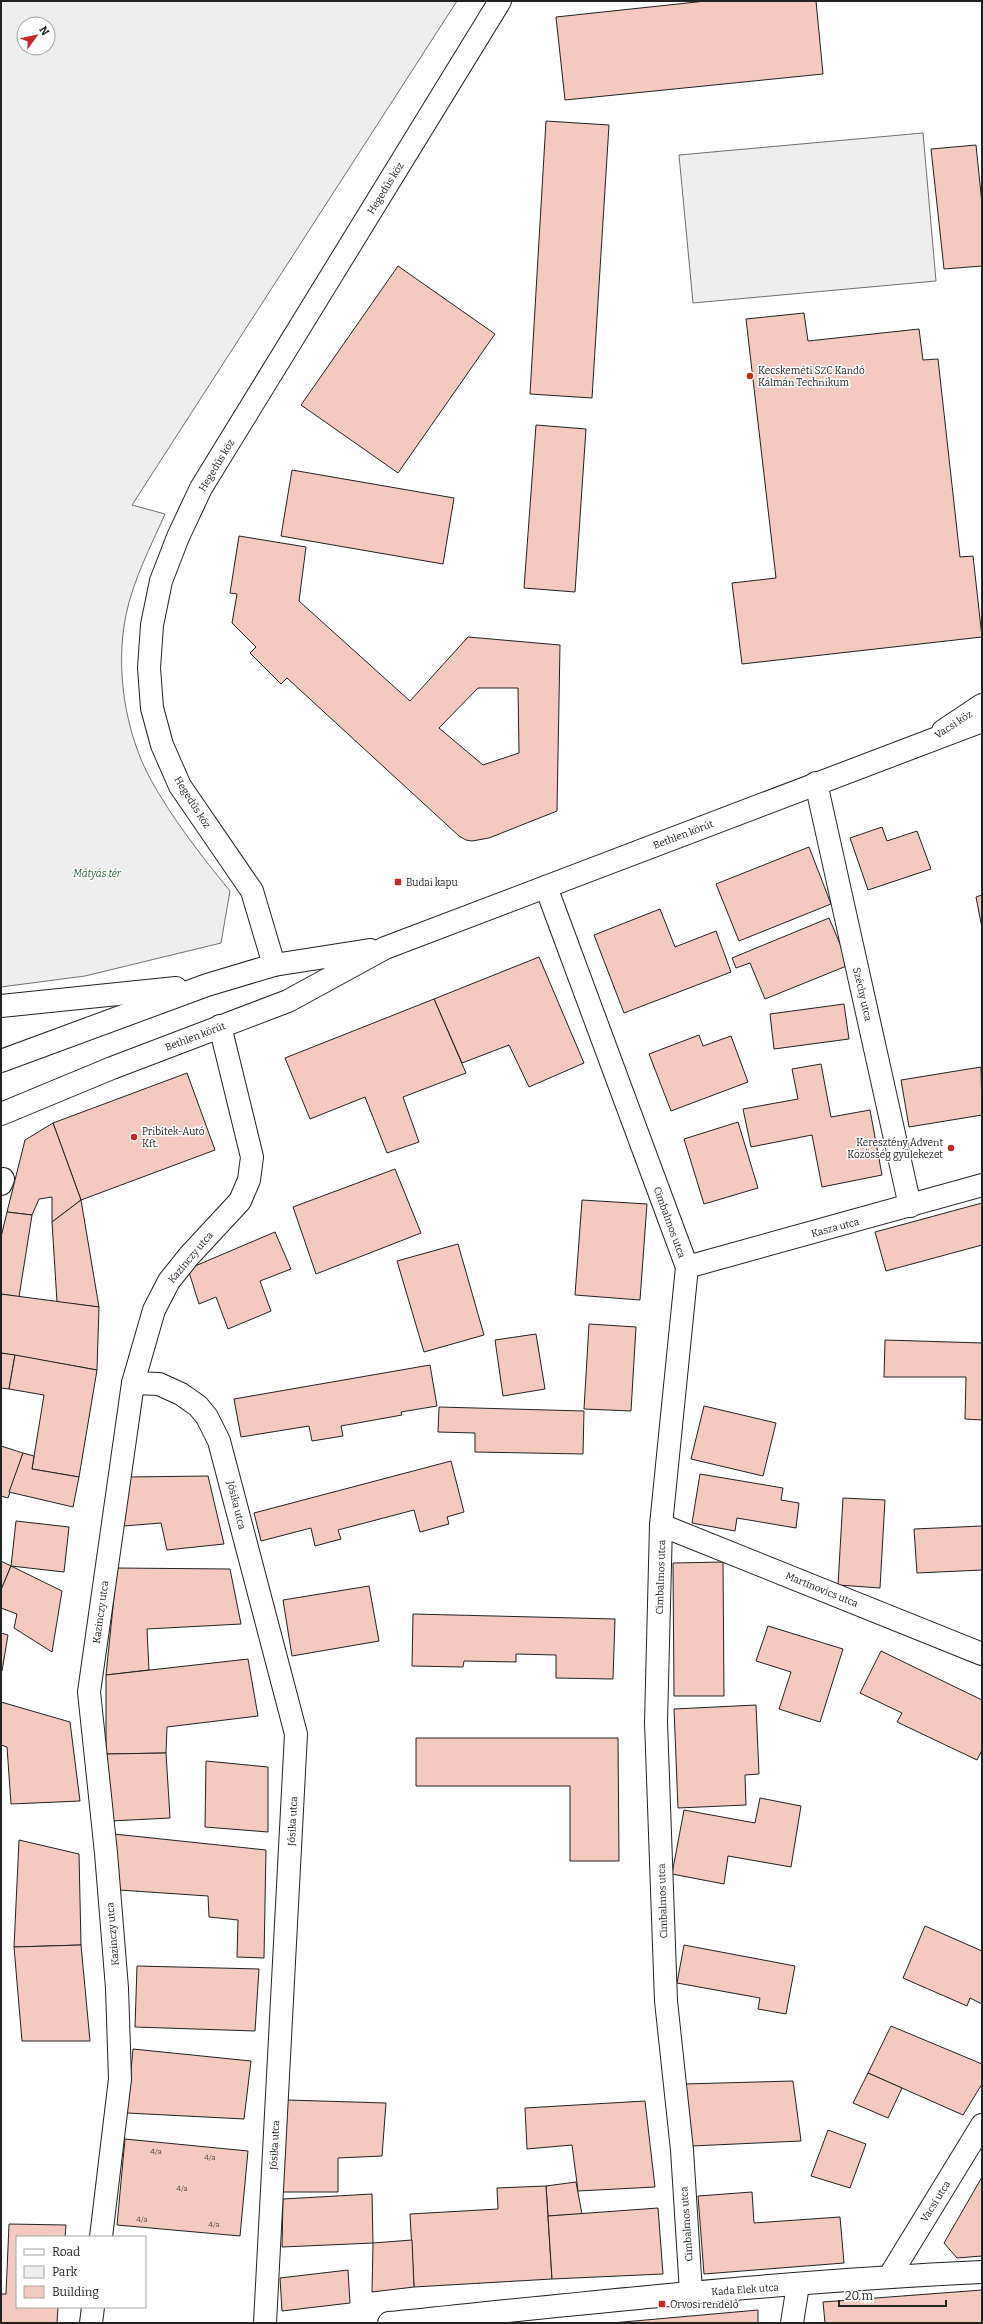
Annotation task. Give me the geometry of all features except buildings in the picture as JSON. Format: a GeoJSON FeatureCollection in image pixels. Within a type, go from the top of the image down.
{"type":"FeatureCollection","features":[{"type":"Feature","properties":{"kind":"street","name":"Hegedűs köz"},"geometry":{"type":"LineString","coordinates":[[274,965],[252,891],[180,786],[162,745],[152,708],[149,668],[152,625],[161,581],[178,537],[201,488],[500,1]]}},
{"type":"Feature","properties":{"kind":"street","name":"Vacsi köz"},"geometry":{"type":"LineString","coordinates":[[924,743],[982,705]]}},
{"type":"Feature","properties":{"kind":"street","name":"Bethlen körút"},"geometry":{"type":"LineString","coordinates":[[1,1114],[220,1026],[288,1001],[385,948],[982,721]]}},
{"type":"Feature","properties":{"kind":"street","name":"Széchy utca"},"geometry":{"type":"LineString","coordinates":[[816,783],[910,1206]]}},
{"type":"Feature","properties":{"kind":"street","name":"Cimbalmos utca"},"geometry":{"type":"LineString","coordinates":[[546,887],[687,1267],[661,1525],[656,1722],[666,2001],[682,2150],[691,2292]]}},
{"type":"Feature","properties":{"kind":"street","name":"Bethlen körút"},"geometry":{"type":"LineString","coordinates":[[1,1061],[207,985],[274,965],[385,948]]}},
{"type":"Feature","properties":{"kind":"street"},"geometry":{"type":"LineString","coordinates":[[1,1006],[207,985]]}},
{"type":"Feature","properties":{"kind":"street","name":"Kazinczy utca"},"geometry":{"type":"LineString","coordinates":[[101,2236],[120,2079],[117,1988],[106,1853],[89,1692],[133,1383],[154,1310],[160,1297],[189,1256],[240,1201],[249,1180],[252,1157],[220,1026]]}},
{"type":"Feature","properties":{"kind":"street","name":"Kasza utca"},"geometry":{"type":"LineString","coordinates":[[687,1267],[982,1185]]}},
{"type":"Feature","properties":{"kind":"street","name":"Jósika utca"},"geometry":{"type":"LineString","coordinates":[[133,1383],[159,1384],[181,1394],[198,1406],[207,1417],[219,1441],[296,1734],[265,2323]]}},
{"type":"Feature","properties":{"kind":"street","name":"Martinovics utca"},"geometry":{"type":"LineString","coordinates":[[661,1525],[982,1654]]}},
{"type":"Feature","properties":{"kind":"street","name":"Vacsi utca"},"geometry":{"type":"LineString","coordinates":[[889,2277],[982,2125]]}},
{"type":"Feature","properties":{"kind":"street","name":"Kada Elek utca"},"geometry":{"type":"LineString","coordinates":[[389,2323],[492,2318],[691,2292],[889,2277],[982,2272]]}},
{"type":"Feature","properties":{"kind":"street"},"geometry":{"type":"LineString","coordinates":[[792,2323],[798,2285]]}},
{"type":"Feature","properties":{"kind":"street"},"geometry":{"type":"LineString","coordinates":[[91,2323],[93,2308]]}},
{"type":"Feature","properties":{"kind":"green space","name":"Mátyás tér"},"geometry":{"type":"Polygon","coordinates":[[[1,1],[457,1],[132,505],[165,514],[138,576],[126,615],[123,635],[122,678],[129,721],[142,762],[159,794],[188,837],[230,891],[221,943],[85,976],[1,987],[1,1]]]}},
{"type":"Feature","properties":{"kind":"green space"},"geometry":{"type":"Polygon","coordinates":[[[923,133],[936,281],[693,303],[679,155],[923,133]]]}},
{"type":"Feature","properties":{"kind":"place","name":"Kecskeméti SZC Kandó Kálmán Technikum"},"geometry":{"type":"Point","coordinates":[750,376]}},
{"type":"Feature","properties":{"kind":"place","name":"Budai kapu"},"geometry":{"type":"Point","coordinates":[398,882]}},
{"type":"Feature","properties":{"kind":"place","name":"Pribitek-Autó Kft."},"geometry":{"type":"Point","coordinates":[134,1137]}},
{"type":"Feature","properties":{"kind":"place","name":"Keresztény Advent Közösség gyülekezet"},"geometry":{"type":"Point","coordinates":[951,1148]}},
{"type":"Feature","properties":{"kind":"place","name":"Orvosi rendelő"},"geometry":{"type":"Point","coordinates":[662,2304]}}]}
